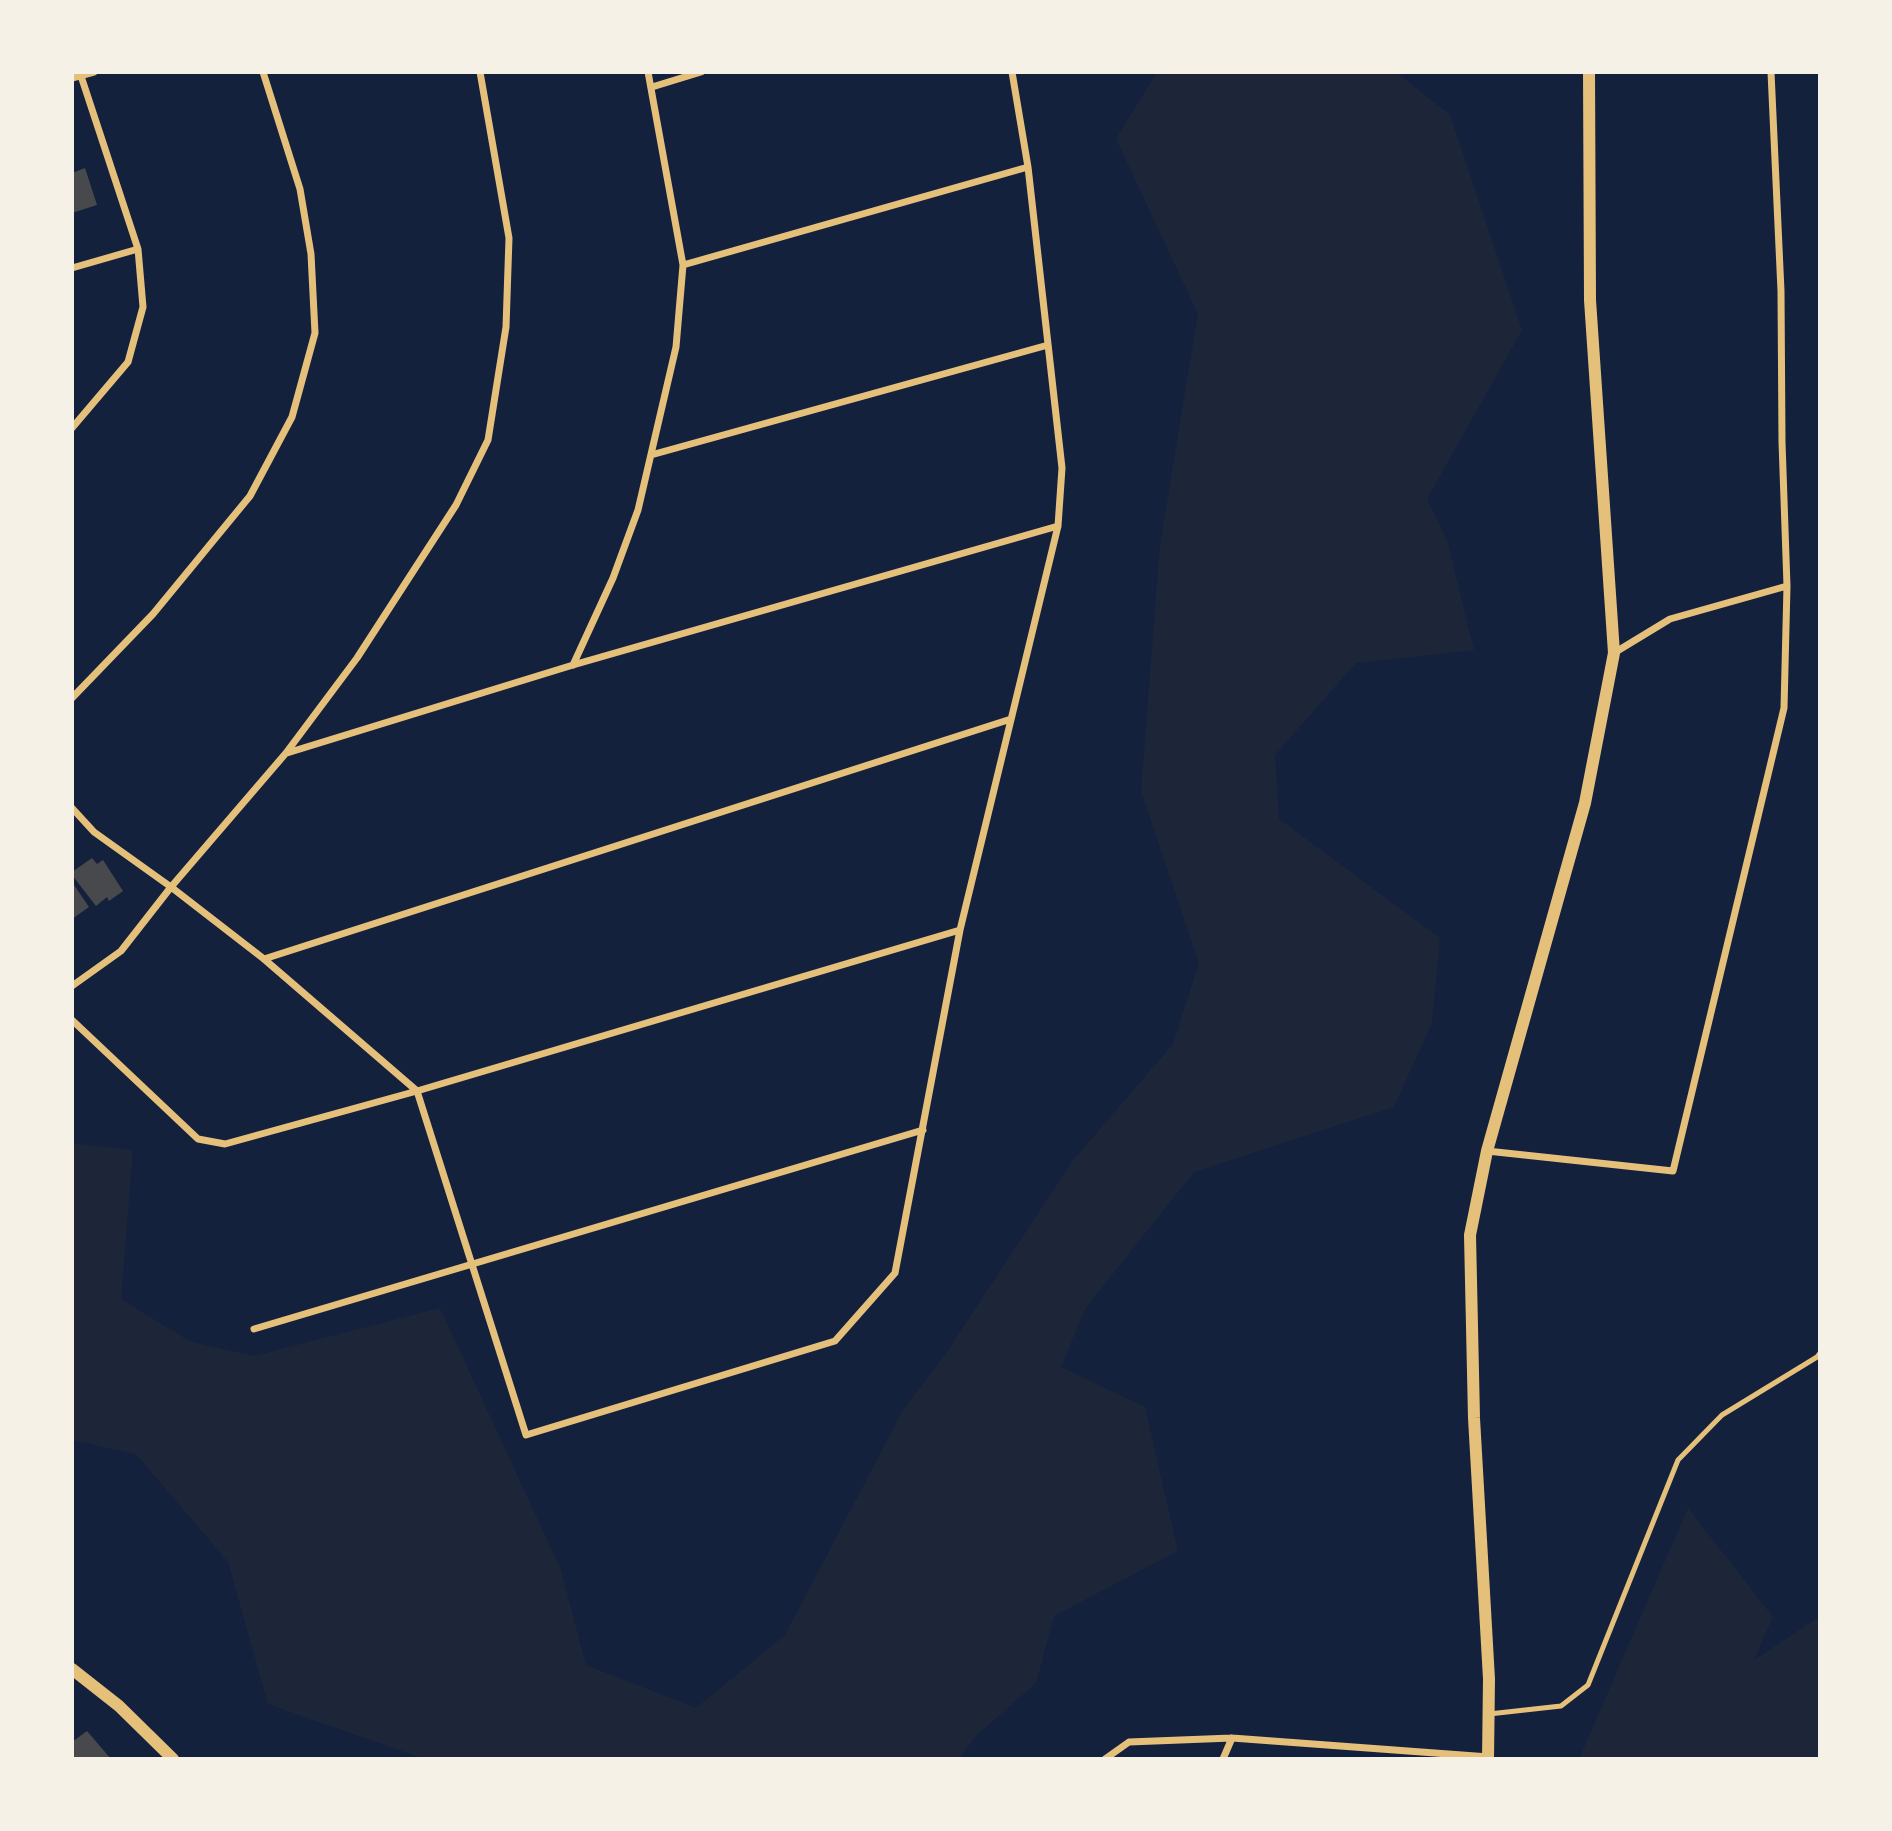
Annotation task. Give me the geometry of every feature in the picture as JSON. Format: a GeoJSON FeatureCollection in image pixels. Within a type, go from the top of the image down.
{"type":"FeatureCollection","features":[{"type":"Feature","properties":{"kind":"street"},"geometry":{"type":"LineString","coordinates":[[72,78],[94,72]]}},
{"type":"Feature","properties":{"kind":"street"},"geometry":{"type":"LineString","coordinates":[[72,698],[153,614],[250,496],[292,417],[315,333],[311,254],[300,190],[262,72]]}},
{"type":"Feature","properties":{"kind":"street"},"geometry":{"type":"LineString","coordinates":[[72,986],[121,951],[171,887],[286,753],[357,659],[456,505],[488,440],[506,327],[509,238],[480,72]]}},
{"type":"Feature","properties":{"kind":"street"},"geometry":{"type":"LineString","coordinates":[[573,665],[613,578],[638,510],[676,346],[683,265],[648,72]]}},
{"type":"Feature","properties":{"kind":"street"},"geometry":{"type":"LineString","coordinates":[[652,87],[701,72]]}},
{"type":"Feature","properties":{"kind":"street"},"geometry":{"type":"LineString","coordinates":[[72,808],[94,832],[264,959],[417,1091],[526,1435],[835,1341],[895,1273],[960,930],[1058,526],[1062,468],[1028,167],[1012,72]]}},
{"type":"Feature","properties":{"kind":"street"},"geometry":{"type":"LineString","coordinates":[[1105,1759],[1129,1742],[1232,1738],[1489,1758],[1489,1679],[1474,1418],[1470,1235],[1487,1151],[1585,803],[1614,653],[1590,300],[1589,72]]}},
{"type":"Feature","properties":{"kind":"street"},"geometry":{"type":"LineString","coordinates":[[1487,1151],[1673,1171],[1784,708],[1787,586],[1781,291],[1771,72]]}},
{"type":"Feature","properties":{"kind":"street"},"geometry":{"type":"LineString","coordinates":[[72,428],[128,362],[143,307],[138,249],[81,76]]}},
{"type":"Feature","properties":{"kind":"street"},"geometry":{"type":"LineString","coordinates":[[683,265],[1028,167]]}},
{"type":"Feature","properties":{"kind":"street"},"geometry":{"type":"LineString","coordinates":[[72,268],[138,249]]}},
{"type":"Feature","properties":{"kind":"street"},"geometry":{"type":"LineString","coordinates":[[651,455],[1048,345]]}},
{"type":"Feature","properties":{"kind":"street"},"geometry":{"type":"LineString","coordinates":[[286,753],[573,665],[1058,526]]}},
{"type":"Feature","properties":{"kind":"street"},"geometry":{"type":"LineString","coordinates":[[1614,653],[1671,620],[1787,586]]}},
{"type":"Feature","properties":{"kind":"street"},"geometry":{"type":"LineString","coordinates":[[264,959],[1011,719]]}},
{"type":"Feature","properties":{"kind":"street"},"geometry":{"type":"LineString","coordinates":[[72,1020],[198,1139],[225,1144],[417,1091],[960,930]]}},
{"type":"Feature","properties":{"kind":"street"},"geometry":{"type":"LineString","coordinates":[[254,1329],[923,1130]]}},
{"type":"Feature","properties":{"kind":"street"},"geometry":{"type":"LineString","coordinates":[[72,1669],[118,1706],[173,1759]]}},
{"type":"Feature","properties":{"kind":"street"},"geometry":{"type":"LineString","coordinates":[[1223,1759],[1232,1738]]}},
{"type":"Feature","properties":{"kind":"lane"},"geometry":{"type":"LineString","coordinates":[[1489,1714],[1561,1706],[1588,1685],[1678,1460],[1722,1415],[1820,1353]]}},
{"type":"Feature","properties":{"kind":"shaded area"},"geometry":{"type":"Polygon","coordinates":[[[1157,72],[1396,72],[1450,115],[1522,330],[1427,499],[1447,540],[1474,650],[1356,663],[1275,755],[1279,819],[1440,938],[1432,1023],[1394,1107],[1194,1172],[1085,1309],[1061,1367],[1145,1407],[1178,1551],[1054,1616],[1036,1683],[976,1736],[959,1759],[424,1759],[268,1704],[228,1562],[136,1454],[72,1440],[72,1143],[133,1150],[121,1299],[191,1342],[254,1356],[440,1308],[561,1570],[586,1665],[696,1708],[785,1635],[903,1410],[942,1359],[1074,1159],[1173,1044],[1199,963],[1141,791],[1160,544],[1198,314],[1116,139],[1157,72]]]}},
{"type":"Feature","properties":{"kind":"shaded area"},"geometry":{"type":"Polygon","coordinates":[[[1688,1508],[1773,1617],[1754,1660],[1820,1616],[1820,1759],[1579,1759],[1688,1508]]]}},
{"type":"Feature","properties":{"kind":"building"},"geometry":{"type":"Polygon","coordinates":[[[85,168],[97,205],[72,213],[72,173],[85,168]]]}},
{"type":"Feature","properties":{"kind":"building"},"geometry":{"type":"Polygon","coordinates":[[[92,858],[97,864],[103,860],[123,891],[109,901],[107,897],[96,906],[72,875],[72,872],[92,858]]]}},
{"type":"Feature","properties":{"kind":"building"},"geometry":{"type":"Polygon","coordinates":[[[72,882],[89,907],[72,919],[72,882]]]}},
{"type":"Feature","properties":{"kind":"building"},"geometry":{"type":"Polygon","coordinates":[[[87,1731],[111,1759],[72,1759],[72,1742],[87,1731]]]}}]}
